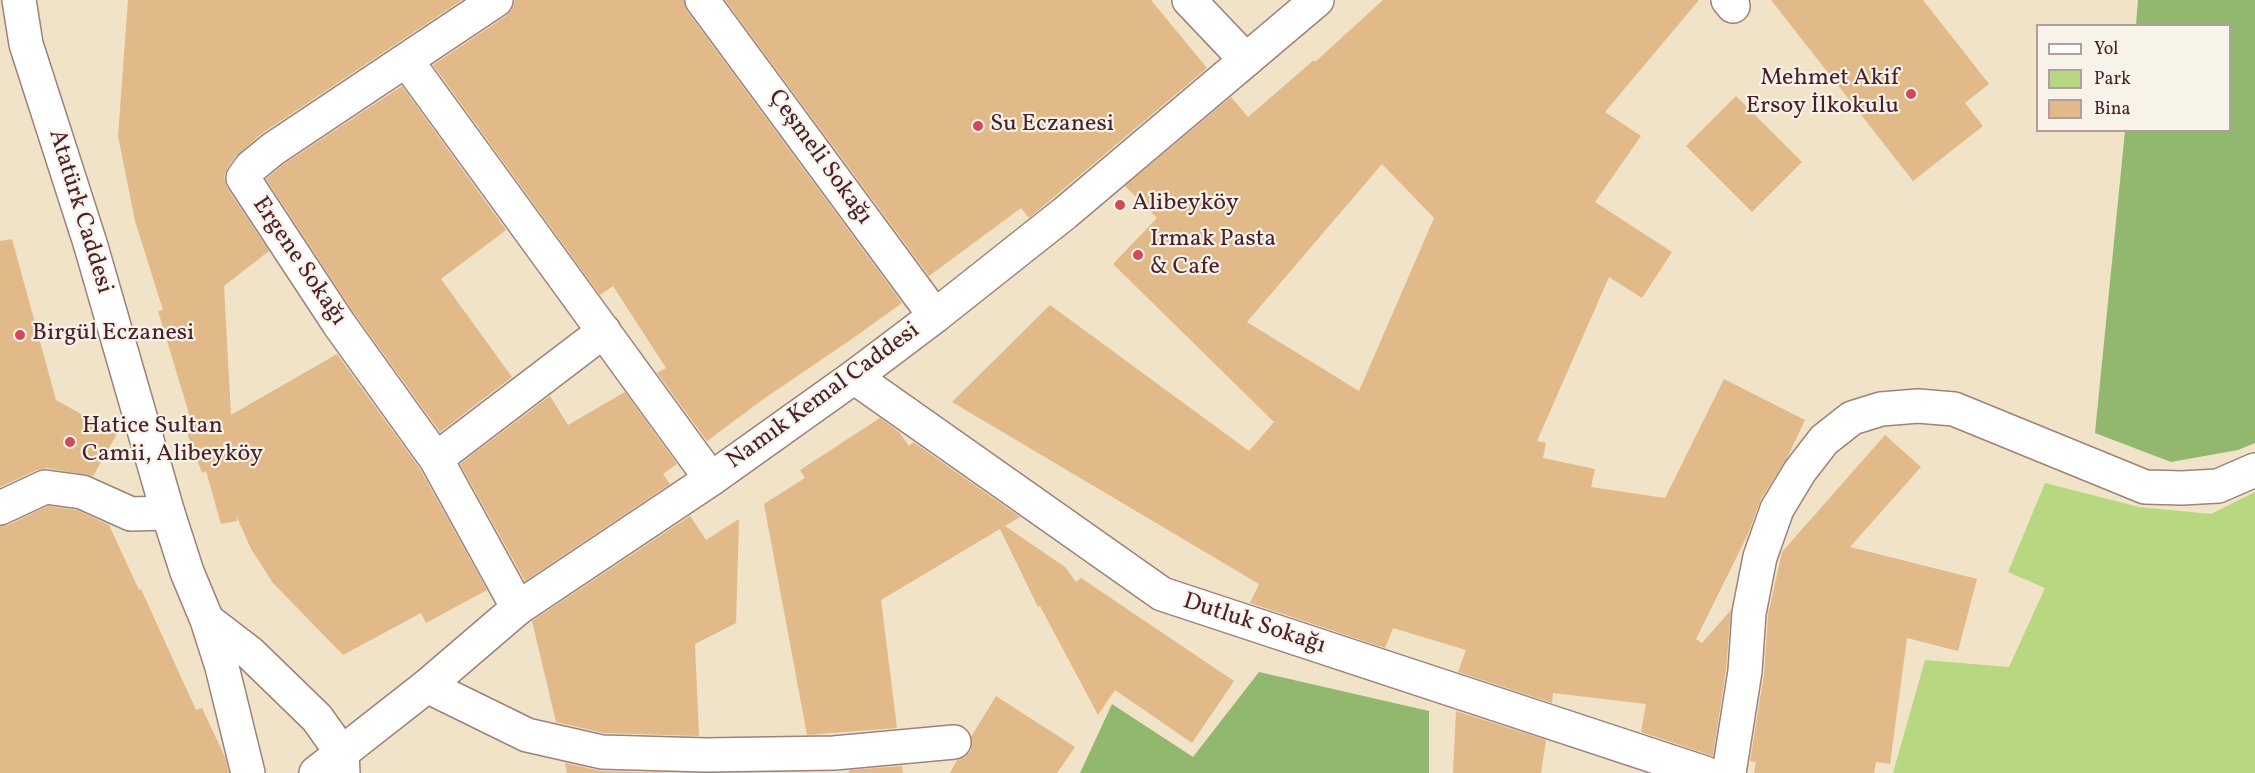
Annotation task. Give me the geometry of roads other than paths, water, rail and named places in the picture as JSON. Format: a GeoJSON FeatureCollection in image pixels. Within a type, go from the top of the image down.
{"type":"FeatureCollection","features":[{"type":"Feature","properties":{"kind":"street","name":"Atatürk Caddesi"},"geometry":{"type":"LineString","coordinates":[[19,0],[26,44],[90,243],[168,513],[222,667],[249,773]]}},
{"type":"Feature","properties":{"kind":"street","name":"Ergene Sokağı"},"geometry":{"type":"LineString","coordinates":[[496,0],[273,149],[251,167],[243,178],[339,324],[436,459],[518,608]]}},
{"type":"Feature","properties":{"kind":"street","name":"Çeşmeli Sokağı"},"geometry":{"type":"LineString","coordinates":[[702,0],[935,316]]}},
{"type":"Feature","properties":{"kind":"street"},"geometry":{"type":"LineString","coordinates":[[1189,0],[1246,60]]}},
{"type":"Feature","properties":{"kind":"street","name":"Namık Kemal Caddesi"},"geometry":{"type":"LineString","coordinates":[[316,773],[343,763],[518,608],[711,479],[935,316],[1065,213],[1317,0]]}},
{"type":"Feature","properties":{"kind":"street","name":"Atatürk Caddesi"},"geometry":{"type":"LineString","coordinates":[[0,19],[26,44]]}},
{"type":"Feature","properties":{"kind":"street"},"geometry":{"type":"LineString","coordinates":[[406,60],[711,479]]}},
{"type":"Feature","properties":{"kind":"street"},"geometry":{"type":"LineString","coordinates":[[436,459],[604,332]]}},
{"type":"Feature","properties":{"kind":"street","name":"Dutluk Sokağı"},"geometry":{"type":"LineString","coordinates":[[854,377],[1161,594],[1705,773]]}},
{"type":"Feature","properties":{"kind":"street"},"geometry":{"type":"LineString","coordinates":[[1729,773],[1745,671],[1749,613],[1760,557],[1777,509],[1800,471],[1824,440],[1852,418],[1881,409],[1918,406],[1954,409],[2145,487],[2218,486],[2255,470]]}},
{"type":"Feature","properties":{"kind":"street"},"geometry":{"type":"LineString","coordinates":[[0,508],[45,486],[82,492],[131,514],[168,513]]}},
{"type":"Feature","properties":{"kind":"street","name":"Atatürk Caddesi"},"geometry":{"type":"LineString","coordinates":[[207,620],[250,653],[317,718],[343,763]]}},
{"type":"Feature","properties":{"kind":"street"},"geometry":{"type":"LineString","coordinates":[[428,686],[526,735],[602,752],[706,755],[834,753],[954,742]]}},
{"type":"Feature","properties":{"kind":"place","name":"Mehmet Akif Ersoy İlkokulu"},"geometry":{"type":"Point","coordinates":[1911,94]}},
{"type":"Feature","properties":{"kind":"place","name":"Su Eczanesi"},"geometry":{"type":"Point","coordinates":[978,126]}},
{"type":"Feature","properties":{"kind":"place","name":"Alibeyköy"},"geometry":{"type":"Point","coordinates":[1120,205]}},
{"type":"Feature","properties":{"kind":"place","name":"Irmak Pasta & Cafe"},"geometry":{"type":"Point","coordinates":[1138,255]}},
{"type":"Feature","properties":{"kind":"place","name":"Birgül Eczanesi"},"geometry":{"type":"Point","coordinates":[20,335]}},
{"type":"Feature","properties":{"kind":"place","name":"Hatice Sultan Camii, Alibeyköy"},"geometry":{"type":"Point","coordinates":[70,442]}}]}
